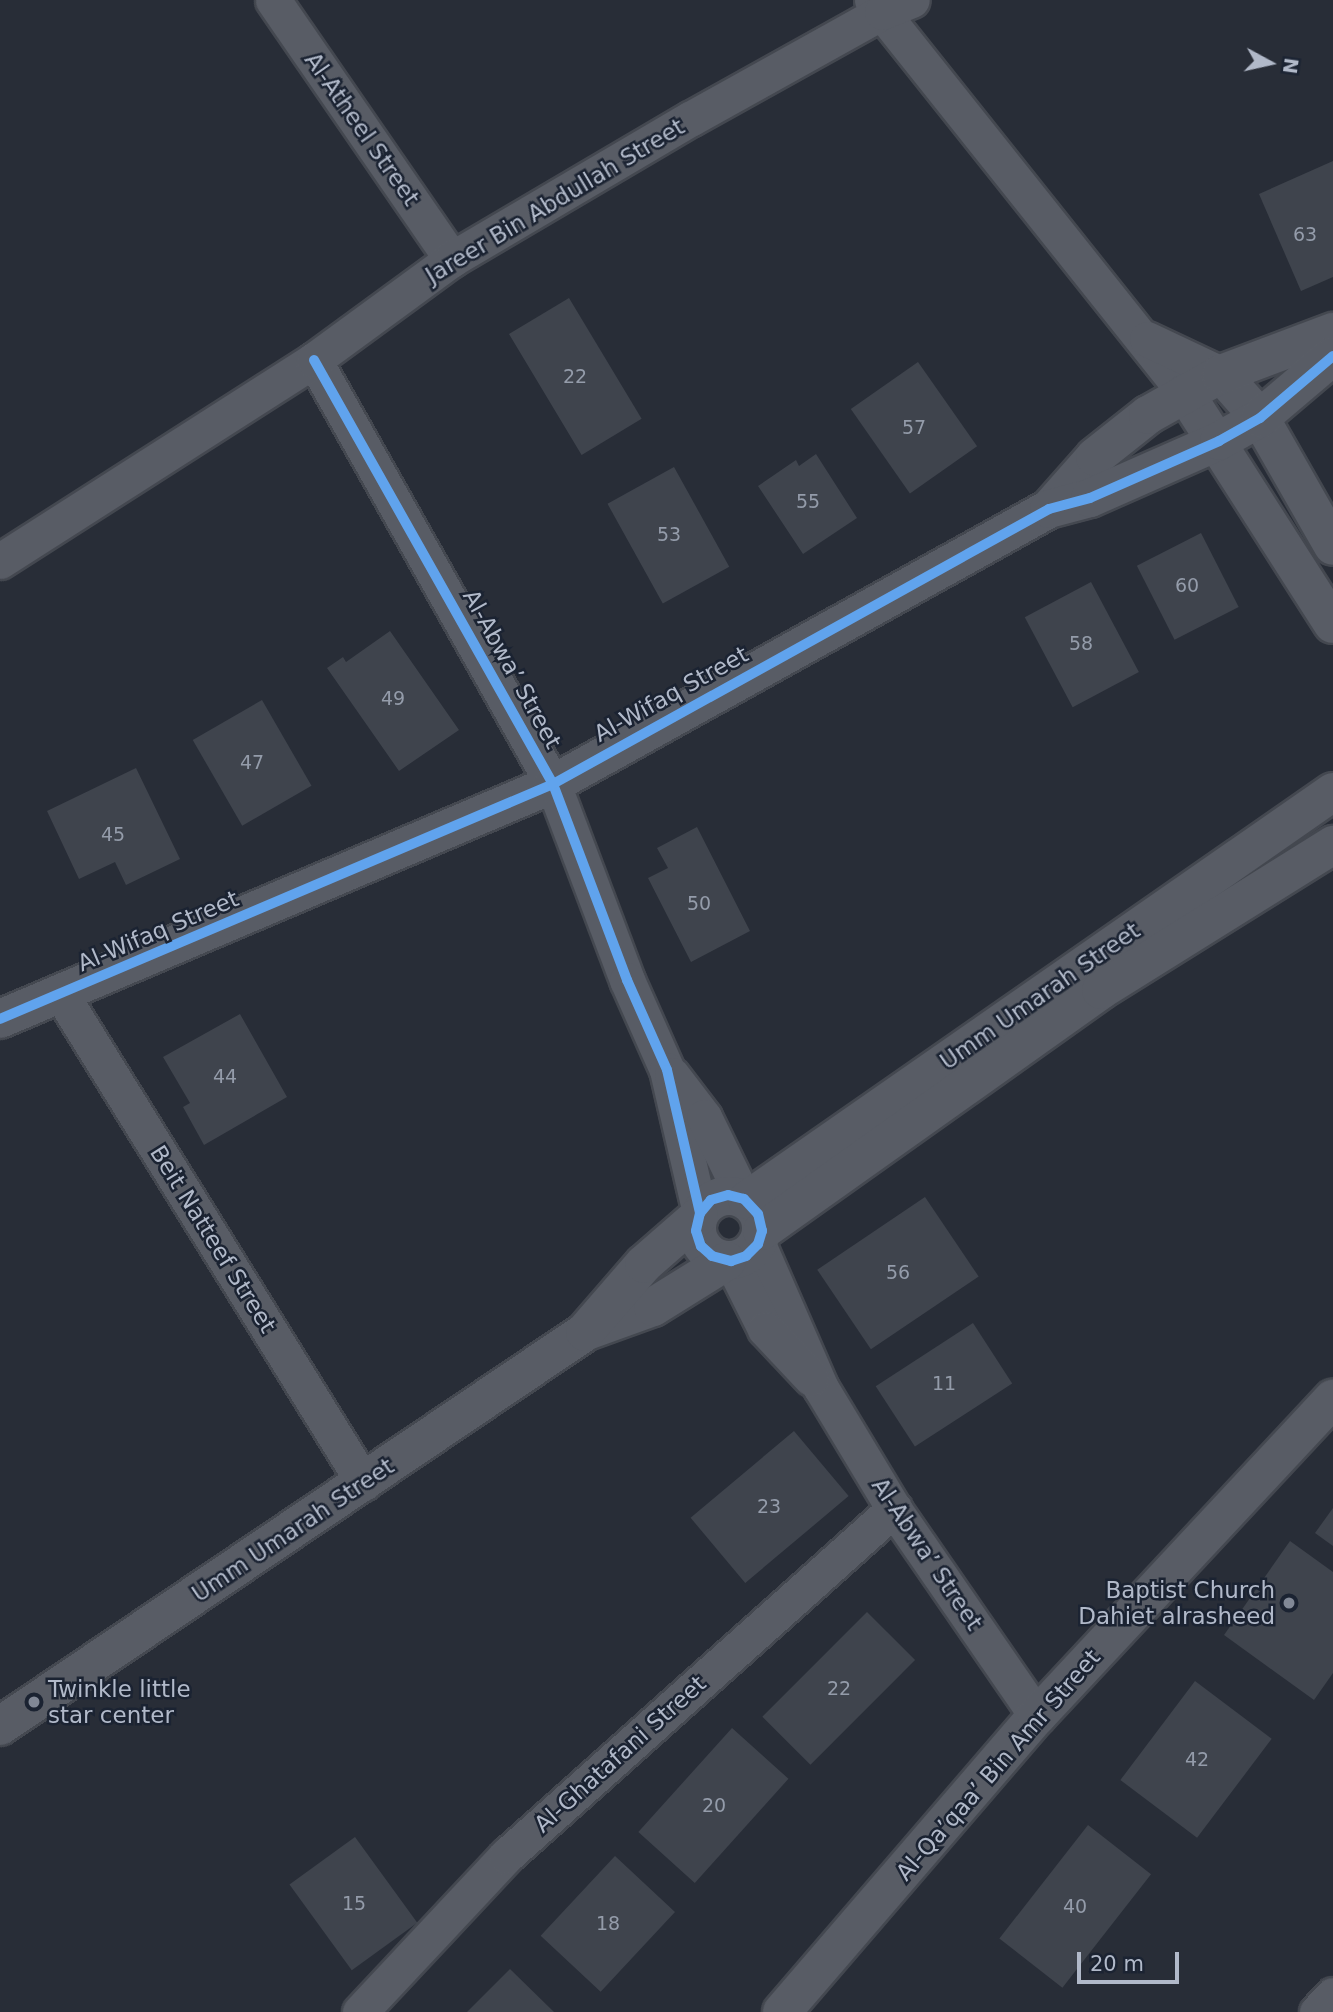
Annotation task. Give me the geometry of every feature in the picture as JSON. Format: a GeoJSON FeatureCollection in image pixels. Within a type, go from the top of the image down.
{"type":"FeatureCollection","features":[{"type":"Feature","properties":{"kind":"street","name":"Al-Atheel Street"},"geometry":{"type":"LineString","coordinates":[[273,0],[452,259]]}},
{"type":"Feature","properties":{"kind":"street","name":"Jareer Bin Abdullah Street"},"geometry":{"type":"LineString","coordinates":[[0,561],[314,360],[452,259],[889,4]]}},
{"type":"Feature","properties":{"kind":"street"},"geometry":{"type":"LineString","coordinates":[[889,4],[1185,393],[1219,441],[1333,624]]}},
{"type":"Feature","properties":{"kind":"street","name":"Al-Wifaq Street"},"geometry":{"type":"LineString","coordinates":[[1049,509],[1095,457],[1185,393],[1221,374],[1333,332]]}},
{"type":"Feature","properties":{"kind":"street"},"geometry":{"type":"LineString","coordinates":[[1144,338],[1221,374],[1260,418],[1333,546]]}},
{"type":"Feature","properties":{"kind":"street","name":"Al-Wifaq Street"},"geometry":{"type":"LineString","coordinates":[[0,1019],[553,784],[1049,509],[1090,498],[1219,441],[1260,418],[1333,356]]}},
{"type":"Feature","properties":{"kind":"street","name":"Al-Abwa’ Street"},"geometry":{"type":"LineString","coordinates":[[314,360],[553,784],[627,980],[667,1070],[699,1214]]}},
{"type":"Feature","properties":{"kind":"street","name":"Umm Umarah Street"},"geometry":{"type":"LineString","coordinates":[[0,1726],[585,1332],[653,1307],[745,1233],[1092,978],[1333,792]]}},
{"type":"Feature","properties":{"kind":"street","name":"Umm Umarah Street"},"geometry":{"type":"LineString","coordinates":[[1092,978],[1333,845]]}},
{"type":"Feature","properties":{"kind":"street","name":"Beit Natteef Street"},"geometry":{"type":"LineString","coordinates":[[61,994],[364,1483]]}},
{"type":"Feature","properties":{"kind":"street","name":"Al-Abwa’ Street"},"geometry":{"type":"LineString","coordinates":[[667,1070],[705,1117],[745,1233],[765,1329],[821,1388],[894,1509],[1037,1716]]}},
{"type":"Feature","properties":{"kind":"street","name":"Umm Umarah Street"},"geometry":{"type":"LineString","coordinates":[[585,1332],[644,1264],[711,1200],[728,1195],[745,1233]]}},
{"type":"Feature","properties":{"kind":"street"},"geometry":{"type":"LineString","coordinates":[[699,1214],[696,1231],[701,1246],[712,1256],[745,1233]]}},
{"type":"Feature","properties":{"kind":"street","name":"Al-Qa’qaa’ Bin Amr Street"},"geometry":{"type":"LineString","coordinates":[[782,2012],[1037,1716],[1333,1399]]}},
{"type":"Feature","properties":{"kind":"street","name":"Al-Ghatafani Street"},"geometry":{"type":"LineString","coordinates":[[360,2012],[506,1856],[894,1509]]}},
{"type":"Feature","properties":{"kind":"street"},"geometry":{"type":"LineString","coordinates":[[1317,2012],[1333,1995]]}},
{"type":"Feature","properties":{"kind":"building"},"geometry":{"type":"Polygon","coordinates":[[[1333,161],[1333,277],[1301,291],[1259,194],[1333,161]]]}},
{"type":"Feature","properties":{"kind":"building"},"geometry":{"type":"Polygon","coordinates":[[[569,298],[642,419],[582,455],[509,334],[569,298]]]}},
{"type":"Feature","properties":{"kind":"building"},"geometry":{"type":"Polygon","coordinates":[[[918,362],[977,446],[910,493],[851,409],[918,362]]]}},
{"type":"Feature","properties":{"kind":"building"},"geometry":{"type":"Polygon","coordinates":[[[816,454],[857,518],[803,554],[758,486],[796,460],[799,466],[816,454]]]}},
{"type":"Feature","properties":{"kind":"building"},"geometry":{"type":"Polygon","coordinates":[[[674,467],[729,567],[663,604],[608,504],[674,467]]]}},
{"type":"Feature","properties":{"kind":"building"},"geometry":{"type":"Polygon","coordinates":[[[1201,533],[1239,607],[1175,640],[1137,566],[1201,533]]]}},
{"type":"Feature","properties":{"kind":"building"},"geometry":{"type":"Polygon","coordinates":[[[1091,582],[1139,672],[1073,707],[1025,617],[1091,582]]]}},
{"type":"Feature","properties":{"kind":"building"},"geometry":{"type":"Polygon","coordinates":[[[390,631],[459,730],[399,771],[327,668],[343,657],[346,662],[390,631]]]}},
{"type":"Feature","properties":{"kind":"building"},"geometry":{"type":"Polygon","coordinates":[[[262,700],[312,786],[242,826],[193,740],[262,700]]]}},
{"type":"Feature","properties":{"kind":"building"},"geometry":{"type":"Polygon","coordinates":[[[136,768],[180,859],[126,885],[115,862],[79,879],[47,811],[136,768]]]}},
{"type":"Feature","properties":{"kind":"building"},"geometry":{"type":"Polygon","coordinates":[[[697,827],[750,931],[691,962],[648,878],[668,868],[657,848],[697,827]]]}},
{"type":"Feature","properties":{"kind":"building"},"geometry":{"type":"Polygon","coordinates":[[[240,1014],[287,1097],[204,1145],[183,1107],[190,1103],[163,1057],[240,1014]]]}},
{"type":"Feature","properties":{"kind":"building"},"geometry":{"type":"Polygon","coordinates":[[[925,1197],[979,1277],[871,1349],[817,1270],[925,1197]]]}},
{"type":"Feature","properties":{"kind":"building"},"geometry":{"type":"Polygon","coordinates":[[[973,1323],[1012,1383],[915,1447],[876,1386],[973,1323]]]}},
{"type":"Feature","properties":{"kind":"building"},"geometry":{"type":"Polygon","coordinates":[[[794,1431],[849,1496],[745,1583],[691,1518],[794,1431]]]}},
{"type":"Feature","properties":{"kind":"building"},"geometry":{"type":"Polygon","coordinates":[[[1333,1508],[1333,1546],[1315,1533],[1333,1508]]]}},
{"type":"Feature","properties":{"kind":"building","name":"Baptist Church Dahiet alrasheed"},"geometry":{"type":"Polygon","coordinates":[[[1290,1541],[1333,1572],[1333,1673],[1314,1700],[1224,1635],[1290,1541]]]}},
{"type":"Feature","properties":{"kind":"building"},"geometry":{"type":"Polygon","coordinates":[[[867,1612],[915,1660],[810,1765],[762,1717],[867,1612]]]}},
{"type":"Feature","properties":{"kind":"building"},"geometry":{"type":"Polygon","coordinates":[[[1195,1681],[1272,1739],[1197,1838],[1120,1780],[1195,1681]]]}},
{"type":"Feature","properties":{"kind":"building"},"geometry":{"type":"Polygon","coordinates":[[[732,1728],[788,1779],[695,1883],[638,1832],[732,1728]]]}},
{"type":"Feature","properties":{"kind":"building"},"geometry":{"type":"Polygon","coordinates":[[[1088,1825],[1151,1874],[1062,1988],[999,1938],[1088,1825]]]}},
{"type":"Feature","properties":{"kind":"building"},"geometry":{"type":"Polygon","coordinates":[[[355,1837],[417,1923],[352,1970],[289,1885],[355,1837]]]}},
{"type":"Feature","properties":{"kind":"building"},"geometry":{"type":"Polygon","coordinates":[[[615,1856],[675,1912],[601,1992],[541,1936],[615,1856]]]}},
{"type":"Feature","properties":{"kind":"building"},"geometry":{"type":"Polygon","coordinates":[[[510,1969],[554,2012],[467,2012],[510,1969]]]}},
{"type":"Feature","properties":{"kind":"cycle path"},"geometry":{"type":"LineString","coordinates":[[0,1019],[553,784],[1049,509],[1090,498],[1219,441],[1260,418],[1333,356]]}},
{"type":"Feature","properties":{"kind":"cycle path"},"geometry":{"type":"LineString","coordinates":[[314,360],[553,784],[627,980],[667,1070],[700,1213],[696,1231],[701,1246],[712,1256],[731,1261],[746,1256],[758,1244],[762,1231],[758,1214],[744,1199],[728,1195],[711,1200],[700,1213]]}},
{"type":"Feature","properties":{"kind":"place","name":"Baptist Church Dahiet alrasheed"},"geometry":{"type":"Point","coordinates":[1289,1603]}},
{"type":"Feature","properties":{"kind":"place","name":"Twinkle little star center"},"geometry":{"type":"Point","coordinates":[34,1702]}}]}
